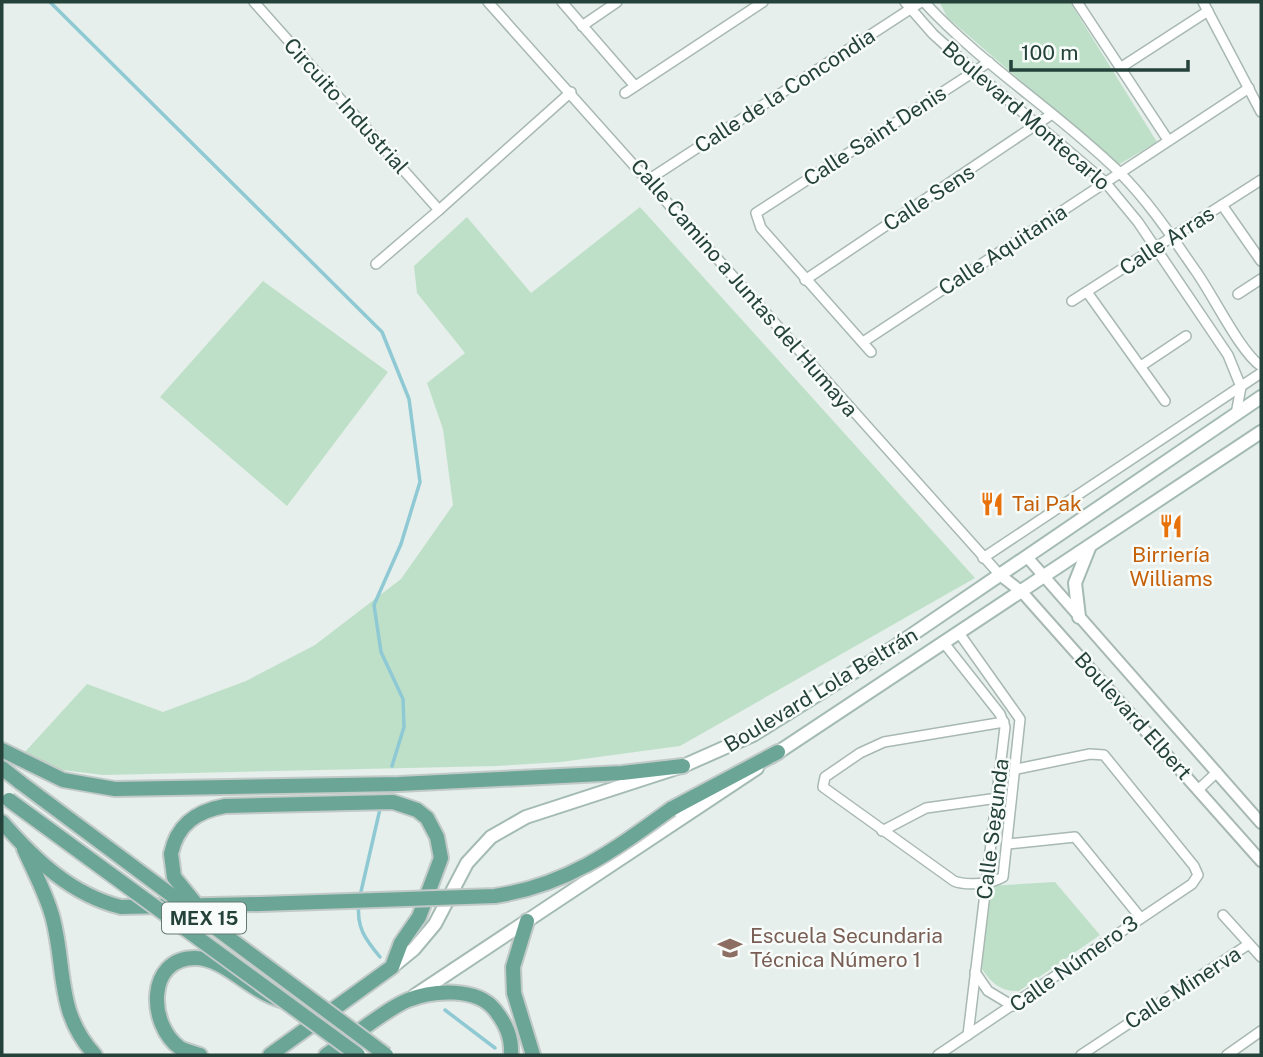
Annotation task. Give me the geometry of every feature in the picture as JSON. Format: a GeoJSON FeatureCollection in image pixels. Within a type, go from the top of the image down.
{"type":"FeatureCollection","features":[{"type":"Feature","properties":{"kind":"main road","name":"Boulevard Lola Beltrán"},"geometry":{"type":"LineString","coordinates":[[391,967],[414,948],[435,924],[467,863],[491,837],[527,817],[683,766],[753,735],[894,647],[1261,397]]}},
{"type":"Feature","properties":{"kind":"main road","name":"Boulevard Lola Beltrán"},"geometry":{"type":"LineString","coordinates":[[408,1000],[1261,432]]}},
{"type":"Feature","properties":{"kind":"main road"},"geometry":{"type":"LineString","coordinates":[[1079,617],[1075,583],[1089,547]]}},
{"type":"Feature","properties":{"kind":"main road"},"geometry":{"type":"LineString","coordinates":[[2,750],[63,780],[115,789],[412,784],[622,773],[683,766]]}},
{"type":"Feature","properties":{"kind":"main road"},"geometry":{"type":"LineString","coordinates":[[2,822],[22,845],[75,891],[121,907],[412,900],[523,892],[552,884],[611,852],[671,809],[778,752]]}},
{"type":"Feature","properties":{"kind":"main road","name":"MEX 15"},"geometry":{"type":"LineString","coordinates":[[2,768],[386,1055]]}},
{"type":"Feature","properties":{"kind":"main road","name":"MEX 15"},"geometry":{"type":"LineString","coordinates":[[6,797],[358,1055]]}},
{"type":"Feature","properties":{"kind":"main road"},"geometry":{"type":"LineString","coordinates":[[222,932],[214,918],[179,886],[174,877],[171,854],[178,832],[192,817],[205,810],[225,806],[393,802],[417,810],[426,818],[437,837],[441,858],[433,886],[391,967],[270,1055]]}},
{"type":"Feature","properties":{"kind":"main road"},"geometry":{"type":"LineString","coordinates":[[22,845],[53,919],[65,999],[74,1027],[95,1055]]}},
{"type":"Feature","properties":{"kind":"main road"},"geometry":{"type":"LineString","coordinates":[[527,921],[513,967],[514,993],[533,1055]]}},
{"type":"Feature","properties":{"kind":"main road"},"geometry":{"type":"LineString","coordinates":[[201,1055],[182,1049],[159,1020],[156,995],[166,972],[177,962],[194,958],[216,961],[261,994],[282,1000]]}},
{"type":"Feature","properties":{"kind":"main road"},"geometry":{"type":"LineString","coordinates":[[326,1055],[408,1000],[442,993],[470,995],[492,1006],[506,1024],[511,1050]]}},
{"type":"Feature","properties":{"kind":"street","name":"Circuito Industrial"},"geometry":{"type":"LineString","coordinates":[[254,2],[439,209]]}},
{"type":"Feature","properties":{"kind":"street","name":"Calle Camino a Juntas del Humaya"},"geometry":{"type":"LineString","coordinates":[[488,2],[1000,575]]}},
{"type":"Feature","properties":{"kind":"street"},"geometry":{"type":"LineString","coordinates":[[562,2],[635,86]]}},
{"type":"Feature","properties":{"kind":"street"},"geometry":{"type":"LineString","coordinates":[[582,26],[617,2]]}},
{"type":"Feature","properties":{"kind":"street"},"geometry":{"type":"LineString","coordinates":[[625,93],[764,2]]}},
{"type":"Feature","properties":{"kind":"street","name":"Calle de la Concondia"},"geometry":{"type":"LineString","coordinates":[[648,180],[907,6],[923,2]]}},
{"type":"Feature","properties":{"kind":"street","name":"Boulevard Montecarlo"},"geometry":{"type":"LineString","coordinates":[[923,2],[947,27],[1119,172],[1172,238],[1248,354],[1261,366]]}},
{"type":"Feature","properties":{"kind":"street"},"geometry":{"type":"LineString","coordinates":[[1077,2],[1168,140]]}},
{"type":"Feature","properties":{"kind":"street"},"geometry":{"type":"LineString","coordinates":[[1203,2],[1261,112]]}},
{"type":"Feature","properties":{"kind":"street","name":"Boulevard Montecarlo"},"geometry":{"type":"LineString","coordinates":[[907,6],[975,72],[1105,183],[1157,248],[1220,342],[1241,387]]}},
{"type":"Feature","properties":{"kind":"street"},"geometry":{"type":"LineString","coordinates":[[1120,68],[1208,11]]}},
{"type":"Feature","properties":{"kind":"street","name":"Calle Saint Denis"},"geometry":{"type":"LineString","coordinates":[[805,280],[757,222],[756,213],[989,62]]}},
{"type":"Feature","properties":{"kind":"street","name":"Calle Aquitania"},"geometry":{"type":"LineString","coordinates":[[863,342],[1249,88]]}},
{"type":"Feature","properties":{"kind":"street"},"geometry":{"type":"LineString","coordinates":[[376,264],[571,92]]}},
{"type":"Feature","properties":{"kind":"street","name":"Calle Sens"},"geometry":{"type":"LineString","coordinates":[[805,280],[1052,114]]}},
{"type":"Feature","properties":{"kind":"street","name":"Calle Arras"},"geometry":{"type":"LineString","coordinates":[[1072,301],[1261,180]]}},
{"type":"Feature","properties":{"kind":"street"},"geometry":{"type":"LineString","coordinates":[[1222,205],[1261,261]]}},
{"type":"Feature","properties":{"kind":"street"},"geometry":{"type":"LineString","coordinates":[[1238,294],[1261,279]]}},
{"type":"Feature","properties":{"kind":"street"},"geometry":{"type":"LineString","coordinates":[[805,280],[870,352]]}},
{"type":"Feature","properties":{"kind":"street"},"geometry":{"type":"LineString","coordinates":[[1087,292],[1165,401]]}},
{"type":"Feature","properties":{"kind":"street"},"geometry":{"type":"LineString","coordinates":[[1220,342],[1234,329]]}},
{"type":"Feature","properties":{"kind":"street"},"geometry":{"type":"LineString","coordinates":[[1141,366],[1186,336]]}},
{"type":"Feature","properties":{"kind":"street"},"geometry":{"type":"LineString","coordinates":[[984,558],[1261,373]]}},
{"type":"Feature","properties":{"kind":"street"},"geometry":{"type":"LineString","coordinates":[[1236,414],[1241,387]]}},
{"type":"Feature","properties":{"kind":"street","name":"Boulevard Elbert"},"geometry":{"type":"LineString","coordinates":[[1027,557],[1261,823]]}},
{"type":"Feature","properties":{"kind":"street","name":"Boulevard Elbert"},"geometry":{"type":"LineString","coordinates":[[1000,575],[1022,592],[1261,861]]}},
{"type":"Feature","properties":{"kind":"street","name":"Calle Segunda"},"geometry":{"type":"LineString","coordinates":[[959,633],[1018,714],[1020,724],[1004,873],[1001,879],[987,881]]}},
{"type":"Feature","properties":{"kind":"street"},"geometry":{"type":"LineString","coordinates":[[944,643],[1004,722],[884,742],[860,753],[825,777],[822,782],[827,792],[954,881],[967,884],[987,881]]}},
{"type":"Feature","properties":{"kind":"street","name":"Calle Segunda"},"geometry":{"type":"LineString","coordinates":[[968,1035],[998,798],[1004,722]]}},
{"type":"Feature","properties":{"kind":"street","name":"Calle Número 3"},"geometry":{"type":"LineString","coordinates":[[938,1055],[1192,884],[1198,875],[1194,866],[1104,755],[1090,754],[1017,769]]}},
{"type":"Feature","properties":{"kind":"street"},"geometry":{"type":"LineString","coordinates":[[1199,789],[1217,772]]}},
{"type":"Feature","properties":{"kind":"street"},"geometry":{"type":"LineString","coordinates":[[882,831],[926,808],[998,798]]}},
{"type":"Feature","properties":{"kind":"street"},"geometry":{"type":"LineString","coordinates":[[1008,844],[1075,837],[1140,917]]}},
{"type":"Feature","properties":{"kind":"street"},"geometry":{"type":"LineString","coordinates":[[1223,915],[1261,957]]}},
{"type":"Feature","properties":{"kind":"street","name":"Calle Minerva"},"geometry":{"type":"LineString","coordinates":[[1081,1055],[1249,944]]}},
{"type":"Feature","properties":{"kind":"street"},"geometry":{"type":"LineString","coordinates":[[975,972],[988,991],[1013,1006]]}},
{"type":"Feature","properties":{"kind":"street"},"geometry":{"type":"LineString","coordinates":[[1232,1054],[1261,1031]]}},
{"type":"Feature","properties":{"kind":"green space"},"geometry":{"type":"Polygon","coordinates":[[[1070,2],[1157,142],[1118,165],[947,17],[940,3],[1070,2]]]}},
{"type":"Feature","properties":{"kind":"green space"},"geometry":{"type":"Polygon","coordinates":[[[640,207],[975,578],[680,746],[561,762],[496,766],[103,775],[54,769],[24,753],[87,684],[163,712],[246,681],[315,645],[401,579],[453,505],[443,429],[427,383],[465,353],[417,293],[414,266],[467,217],[531,293],[640,207]]]}},
{"type":"Feature","properties":{"kind":"green space"},"geometry":{"type":"Polygon","coordinates":[[[263,281],[388,372],[287,506],[160,397],[263,281]]]}},
{"type":"Feature","properties":{"kind":"green space"},"geometry":{"type":"Polygon","coordinates":[[[1055,882],[1100,935],[1019,991],[1002,988],[982,969],[989,886],[1055,882]]]}},
{"type":"Feature","properties":{"kind":"waterway"},"geometry":{"type":"LineString","coordinates":[[50,2],[382,332],[409,399],[420,482],[401,544],[374,605],[381,652],[403,699],[404,727],[392,766]]}},
{"type":"Feature","properties":{"kind":"waterway"},"geometry":{"type":"LineString","coordinates":[[360,896],[380,809]]}},
{"type":"Feature","properties":{"kind":"waterway"},"geometry":{"type":"LineString","coordinates":[[359,903],[359,919],[363,932],[380,957]]}},
{"type":"Feature","properties":{"kind":"waterway"},"geometry":{"type":"LineString","coordinates":[[445,1010],[495,1048]]}},
{"type":"Feature","properties":{"kind":"place","name":"Tai Pak"},"geometry":{"type":"Point","coordinates":[992,504]}},
{"type":"Feature","properties":{"kind":"place","name":"Birriería Williams"},"geometry":{"type":"Point","coordinates":[1171,526]}},
{"type":"Feature","properties":{"kind":"place","name":"Escuela Secundaria Técnica Número 1"},"geometry":{"type":"Point","coordinates":[730,948]}}]}
